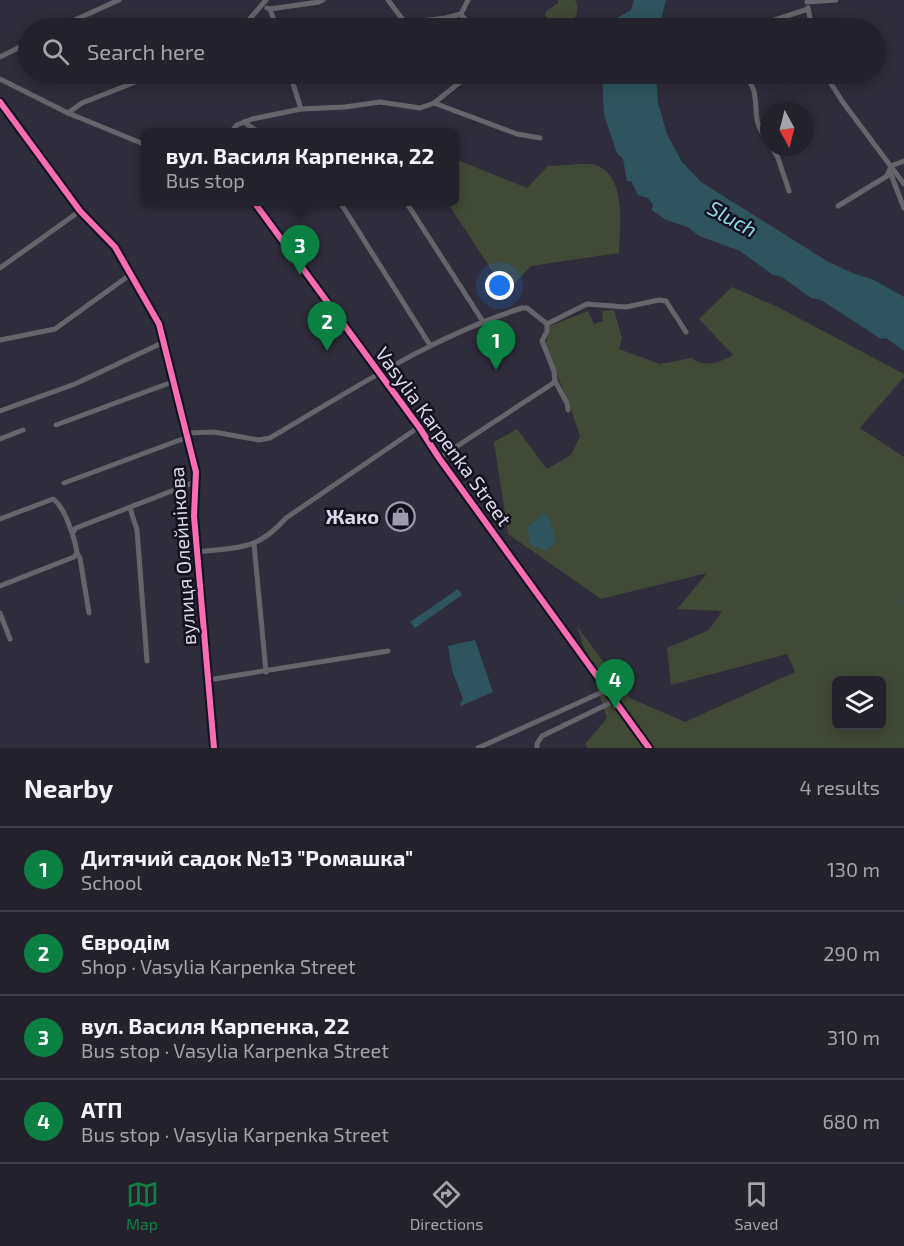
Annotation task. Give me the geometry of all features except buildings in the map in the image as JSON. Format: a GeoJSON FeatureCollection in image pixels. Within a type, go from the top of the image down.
{"type":"FeatureCollection","features":[{"type":"Feature","properties":{"kind":"street"},"geometry":{"type":"LineString","coordinates":[[79,18],[119,0]]}},
{"type":"Feature","properties":{"kind":"street"},"geometry":{"type":"LineString","coordinates":[[251,18],[266,0]]}},
{"type":"Feature","properties":{"kind":"street"},"geometry":{"type":"LineString","coordinates":[[262,6],[270,9],[323,0]]}},
{"type":"Feature","properties":{"kind":"street"},"geometry":{"type":"LineString","coordinates":[[388,0],[401,18]]}},
{"type":"Feature","properties":{"kind":"street"},"geometry":{"type":"LineString","coordinates":[[446,18],[461,14],[468,0]]}},
{"type":"Feature","properties":{"kind":"street"},"geometry":{"type":"LineString","coordinates":[[774,18],[807,4],[836,0]]}},
{"type":"Feature","properties":{"kind":"street"},"geometry":{"type":"LineString","coordinates":[[270,9],[273,18]]}},
{"type":"Feature","properties":{"kind":"street"},"geometry":{"type":"LineString","coordinates":[[461,14],[464,18]]}},
{"type":"Feature","properties":{"kind":"street"},"geometry":{"type":"LineString","coordinates":[[0,57],[18,48]]}},
{"type":"Feature","properties":{"kind":"street"},"geometry":{"type":"LineString","coordinates":[[0,79],[68,113],[141,143]]}},
{"type":"Feature","properties":{"kind":"street"},"geometry":{"type":"LineString","coordinates":[[68,113],[82,103],[130,84]]}},
{"type":"Feature","properties":{"kind":"street"},"geometry":{"type":"LineString","coordinates":[[293,84],[301,110]]}},
{"type":"Feature","properties":{"kind":"street"},"geometry":{"type":"LineString","coordinates":[[234,128],[252,119],[301,110],[380,102],[420,108],[434,103],[458,84]]}},
{"type":"Feature","properties":{"kind":"street"},"geometry":{"type":"LineString","coordinates":[[750,84],[754,92],[756,120],[760,129]]}},
{"type":"Feature","properties":{"kind":"street"},"geometry":{"type":"LineString","coordinates":[[831,84],[890,169],[904,184]]}},
{"type":"Feature","properties":{"kind":"street","name":"вулиця Олейнікова"},"geometry":{"type":"LineString","coordinates":[[0,102],[80,211],[111,242],[159,324],[196,472],[194,516],[214,748]]}},
{"type":"Feature","properties":{"kind":"street"},"geometry":{"type":"LineString","coordinates":[[434,103],[517,134],[540,138]]}},
{"type":"Feature","properties":{"kind":"street"},"geometry":{"type":"LineString","coordinates":[[244,122],[252,128]]}},
{"type":"Feature","properties":{"kind":"street"},"geometry":{"type":"LineString","coordinates":[[777,156],[789,191]]}},
{"type":"Feature","properties":{"kind":"street"},"geometry":{"type":"LineString","coordinates":[[838,206],[887,176],[890,169],[904,161]]}},
{"type":"Feature","properties":{"kind":"street"},"geometry":{"type":"LineString","coordinates":[[890,169],[904,208]]}},
{"type":"Feature","properties":{"kind":"street","name":"Vasylia Karpenka Street"},"geometry":{"type":"LineString","coordinates":[[258,206],[649,748]]}},
{"type":"Feature","properties":{"kind":"street"},"geometry":{"type":"LineString","coordinates":[[343,206],[430,345]]}},
{"type":"Feature","properties":{"kind":"street"},"geometry":{"type":"LineString","coordinates":[[409,206],[484,323]]}},
{"type":"Feature","properties":{"kind":"street"},"geometry":{"type":"LineString","coordinates":[[0,268],[80,211]]}},
{"type":"Feature","properties":{"kind":"street"},"geometry":{"type":"LineString","coordinates":[[0,340],[53,329],[130,274]]}},
{"type":"Feature","properties":{"kind":"street"},"geometry":{"type":"LineString","coordinates":[[568,410],[555,381],[554,370],[542,341],[548,324],[587,304],[626,307],[659,300],[666,301],[686,332]]}},
{"type":"Feature","properties":{"kind":"street"},"geometry":{"type":"LineString","coordinates":[[378,372],[430,345],[522,308],[527,308],[548,324]]}},
{"type":"Feature","properties":{"kind":"street"},"geometry":{"type":"LineString","coordinates":[[0,411],[75,384],[164,342]]}},
{"type":"Feature","properties":{"kind":"street","name":"Vasylia Karpenka Street"},"geometry":{"type":"LineString","coordinates":[[64,483],[187,435],[214,432],[259,440],[270,438],[378,372]]}},
{"type":"Feature","properties":{"kind":"street"},"geometry":{"type":"LineString","coordinates":[[56,424],[175,381]]}},
{"type":"Feature","properties":{"kind":"street"},"geometry":{"type":"LineString","coordinates":[[439,458],[555,381]]}},
{"type":"Feature","properties":{"kind":"street"},"geometry":{"type":"LineString","coordinates":[[198,552],[254,544],[272,534],[286,518],[419,427]]}},
{"type":"Feature","properties":{"kind":"street"},"geometry":{"type":"LineString","coordinates":[[0,439],[23,430]]}},
{"type":"Feature","properties":{"kind":"street"},"geometry":{"type":"LineString","coordinates":[[73,532],[76,528],[195,482]]}},
{"type":"Feature","properties":{"kind":"street"},"geometry":{"type":"LineString","coordinates":[[0,519],[52,499],[58,502],[73,532],[80,558],[89,613]]}},
{"type":"Feature","properties":{"kind":"street"},"geometry":{"type":"LineString","coordinates":[[130,508],[137,530],[147,661]]}},
{"type":"Feature","properties":{"kind":"street"},"geometry":{"type":"LineString","coordinates":[[254,544],[266,672]]}},
{"type":"Feature","properties":{"kind":"street"},"geometry":{"type":"LineString","coordinates":[[0,586],[74,557],[77,553]]}},
{"type":"Feature","properties":{"kind":"street"},"geometry":{"type":"LineString","coordinates":[[0,613],[10,639]]}},
{"type":"Feature","properties":{"kind":"street"},"geometry":{"type":"LineString","coordinates":[[208,680],[388,651]]}},
{"type":"Feature","properties":{"kind":"street"},"geometry":{"type":"LineString","coordinates":[[478,748],[607,690]]}},
{"type":"Feature","properties":{"kind":"street"},"geometry":{"type":"LineString","coordinates":[[537,748],[542,736],[614,701]]}},
{"type":"Feature","properties":{"kind":"shaded area"},"geometry":{"type":"Polygon","coordinates":[[[558,0],[575,0],[577,13],[574,18],[545,16],[545,12],[558,3],[558,0]]]}},
{"type":"Feature","properties":{"kind":"shaded area"},"geometry":{"type":"Polygon","coordinates":[[[459,161],[527,188],[548,166],[591,164],[605,170],[617,190],[620,217],[619,253],[531,266],[506,292],[450,206],[459,206],[459,161]]]}},
{"type":"Feature","properties":{"kind":"shaded area"},"geometry":{"type":"Polygon","coordinates":[[[732,287],[778,307],[904,374],[904,377],[860,428],[904,457],[904,748],[588,748],[585,744],[607,718],[577,626],[630,698],[685,722],[795,672],[787,654],[671,685],[667,648],[709,630],[722,611],[677,609],[707,573],[601,599],[508,534],[494,442],[517,429],[547,469],[571,455],[580,436],[545,346],[550,326],[588,311],[594,324],[603,321],[602,311],[614,310],[622,338],[619,349],[660,364],[691,358],[707,364],[733,355],[699,319],[732,287]]]}},
{"type":"Feature","properties":{"kind":"water"},"geometry":{"type":"Polygon","coordinates":[[[634,0],[666,0],[662,18],[617,18],[631,10],[634,0]]]}},
{"type":"Feature","properties":{"kind":"water","name":"Sluch"},"geometry":{"type":"Polygon","coordinates":[[[602,84],[657,84],[658,103],[667,134],[682,162],[701,182],[827,261],[872,279],[904,297],[904,351],[886,338],[881,339],[821,300],[811,298],[782,277],[773,275],[740,251],[699,236],[688,227],[666,220],[652,210],[653,205],[648,198],[638,195],[632,182],[627,181],[623,159],[617,153],[604,115],[602,84]]]}},
{"type":"Feature","properties":{"kind":"water"},"geometry":{"type":"Polygon","coordinates":[[[545,513],[551,524],[556,543],[545,551],[534,547],[528,540],[530,535],[526,528],[545,513]]]}},
{"type":"Feature","properties":{"kind":"water"},"geometry":{"type":"Polygon","coordinates":[[[458,589],[462,595],[415,628],[410,622],[458,589]]]}},
{"type":"Feature","properties":{"kind":"water"},"geometry":{"type":"Polygon","coordinates":[[[475,640],[493,692],[461,706],[463,699],[452,670],[448,646],[475,640]]]}},
{"type":"Feature","properties":{"kind":"waterway"},"geometry":{"type":"LineString","coordinates":[[895,605],[904,595]]}},
{"type":"Feature","properties":{"kind":"cycle path"},"geometry":{"type":"LineString","coordinates":[[0,102],[80,211],[115,247],[159,324],[196,472],[194,516],[214,748]]}},
{"type":"Feature","properties":{"kind":"cycle path"},"geometry":{"type":"LineString","coordinates":[[257,206],[649,748]]}},
{"type":"Feature","properties":{"kind":"place","name":"вул. Василя Карпенка, 22"},"geometry":{"type":"Point","coordinates":[300,275]}},
{"type":"Feature","properties":{"kind":"place","name":"Євродім"},"geometry":{"type":"Point","coordinates":[327,351]}},
{"type":"Feature","properties":{"kind":"place","name":"Дитячий садок №13 \"Ромашка\""},"geometry":{"type":"Point","coordinates":[496,370]}},
{"type":"Feature","properties":{"kind":"place","name":"Жако"},"geometry":{"type":"Point","coordinates":[400,516]}},
{"type":"Feature","properties":{"kind":"place","name":"АТП"},"geometry":{"type":"Point","coordinates":[615,709]}}]}
